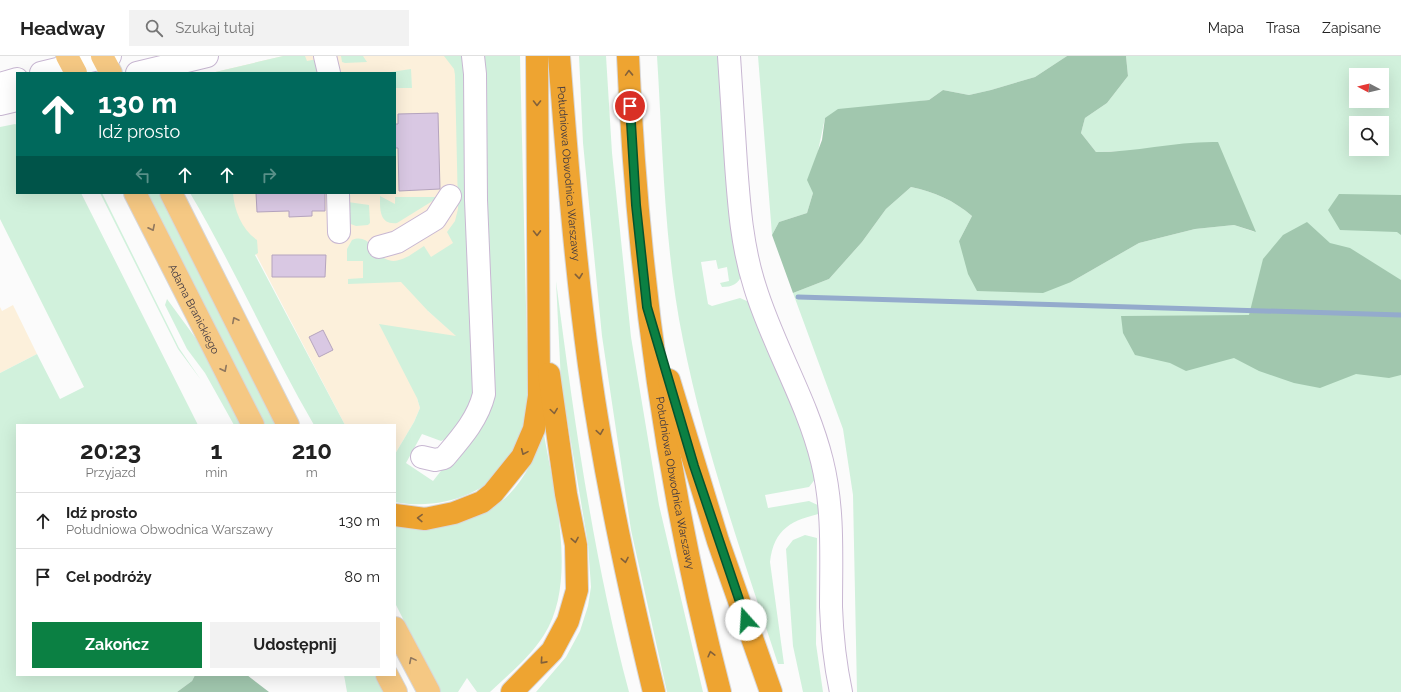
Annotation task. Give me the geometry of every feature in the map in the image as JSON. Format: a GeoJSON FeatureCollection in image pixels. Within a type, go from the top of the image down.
{"type":"FeatureCollection","features":[{"type":"Feature","properties":{"kind":"highway"},"geometry":{"type":"LineString","coordinates":[[396,515],[425,519],[454,513],[482,502],[505,480],[522,457],[534,429],[539,396],[537,56]]}},
{"type":"Feature","properties":{"kind":"highway","name":"Południowa Obwodnica Warszawy"},"geometry":{"type":"LineString","coordinates":[[560,56],[572,210],[589,366],[640,637],[654,692]]}},
{"type":"Feature","properties":{"kind":"highway","name":"Południowa Obwodnica Warszawy"},"geometry":{"type":"LineString","coordinates":[[628,56],[636,205],[647,307],[665,430],[686,547],[720,692]]}},
{"type":"Feature","properties":{"kind":"highway"},"geometry":{"type":"LineString","coordinates":[[512,692],[552,651],[568,621],[577,590],[576,545],[566,494],[539,304]]}},
{"type":"Feature","properties":{"kind":"highway"},"geometry":{"type":"LineString","coordinates":[[647,307],[716,534],[771,692]]}},
{"type":"Feature","properties":{"kind":"main road","name":"Adama Branickiego"},"geometry":{"type":"LineString","coordinates":[[136,194],[252,424]]}},
{"type":"Feature","properties":{"kind":"main road"},"geometry":{"type":"LineString","coordinates":[[172,194],[287,424]]}},
{"type":"Feature","properties":{"kind":"main road"},"geometry":{"type":"LineString","coordinates":[[396,630],[429,692]]}},
{"type":"Feature","properties":{"kind":"main road"},"geometry":{"type":"LineString","coordinates":[[388,676],[396,692]]}},
{"type":"Feature","properties":{"kind":"street"},"geometry":{"type":"LineString","coordinates":[[141,72],[207,56]]}},
{"type":"Feature","properties":{"kind":"street"},"geometry":{"type":"LineString","coordinates":[[325,56],[329,72]]}},
{"type":"Feature","properties":{"kind":"street"},"geometry":{"type":"LineString","coordinates":[[422,457],[435,460],[444,458],[475,418],[481,407],[484,394],[476,200],[473,56]]}},
{"type":"Feature","properties":{"kind":"street"},"geometry":{"type":"LineString","coordinates":[[729,56],[740,219],[745,251],[754,285],[768,327],[808,417],[824,476],[831,521],[832,634],[836,669],[841,692]]}},
{"type":"Feature","properties":{"kind":"street"},"geometry":{"type":"LineString","coordinates":[[44,72],[71,64],[106,61]]}},
{"type":"Feature","properties":{"kind":"street"},"geometry":{"type":"LineString","coordinates":[[0,84],[16,79]]}},
{"type":"Feature","properties":{"kind":"street"},"geometry":{"type":"LineString","coordinates":[[0,104],[16,100]]}},
{"type":"Feature","properties":{"kind":"street"},"geometry":{"type":"LineString","coordinates":[[338,194],[339,232]]}},
{"type":"Feature","properties":{"kind":"street"},"geometry":{"type":"LineString","coordinates":[[377,239],[397,242],[435,219],[450,196]]}},
{"type":"Feature","properties":{"kind":"shaded area"},"geometry":{"type":"Polygon","coordinates":[[[283,56],[460,56],[463,281],[428,311],[457,336],[417,398],[420,408],[414,422],[396,452],[396,424],[344,424],[225,194],[396,194],[396,72],[215,72],[283,56]]]}},
{"type":"Feature","properties":{"kind":"shaded area"},"geometry":{"type":"Polygon","coordinates":[[[13,305],[37,354],[0,373],[0,307],[2,311],[13,305]]]}},
{"type":"Feature","properties":{"kind":"green space"},"geometry":{"type":"Polygon","coordinates":[[[283,56],[305,56],[307,61],[317,59],[319,72],[215,72],[283,56]]]}},
{"type":"Feature","properties":{"kind":"green space"},"geometry":{"type":"Polygon","coordinates":[[[341,56],[363,56],[367,62],[345,63],[342,62],[341,56]]]}},
{"type":"Feature","properties":{"kind":"green space"},"geometry":{"type":"Polygon","coordinates":[[[444,56],[467,56],[478,362],[476,399],[470,419],[463,427],[454,435],[441,441],[422,434],[406,463],[433,481],[474,429],[485,408],[488,388],[477,56],[520,56],[528,389],[525,424],[523,435],[515,454],[503,470],[489,483],[454,499],[434,503],[414,504],[396,502],[396,452],[414,422],[420,408],[417,398],[379,324],[456,336],[428,311],[401,282],[348,284],[348,279],[363,278],[363,261],[347,261],[347,249],[352,240],[365,240],[385,259],[391,261],[406,258],[424,246],[431,257],[453,243],[447,232],[455,221],[458,209],[454,69],[444,56]]]}},
{"type":"Feature","properties":{"kind":"green space"},"geometry":{"type":"Polygon","coordinates":[[[579,56],[606,56],[612,153],[631,337],[659,505],[703,692],[667,692],[631,530],[602,336],[583,143],[579,56]]]}},
{"type":"Feature","properties":{"kind":"green space"},"geometry":{"type":"Polygon","coordinates":[[[657,56],[722,56],[742,274],[737,283],[722,287],[720,283],[729,281],[727,267],[718,269],[716,260],[701,262],[708,304],[712,306],[740,298],[749,302],[796,403],[816,478],[809,487],[765,495],[768,508],[809,501],[822,507],[823,513],[802,519],[786,527],[780,533],[772,550],[770,562],[784,664],[778,664],[738,544],[713,463],[683,340],[668,234],[657,56]]]}},
{"type":"Feature","properties":{"kind":"green space"},"geometry":{"type":"Polygon","coordinates":[[[758,56],[1067,56],[1035,77],[991,90],[969,95],[943,90],[929,100],[896,104],[825,118],[817,156],[813,193],[807,213],[779,222],[772,235],[758,56]]]}},
{"type":"Feature","properties":{"kind":"green space"},"geometry":{"type":"Polygon","coordinates":[[[1067,56],[1126,56],[1128,76],[1107,103],[1085,118],[1081,133],[1096,152],[1111,152],[1187,143],[1218,142],[1256,232],[1234,225],[1195,229],[1139,243],[1071,282],[1043,293],[977,291],[968,274],[959,241],[972,216],[958,205],[943,197],[928,191],[911,187],[886,209],[862,242],[829,279],[793,293],[772,235],[779,222],[807,213],[813,193],[807,180],[822,140],[825,118],[838,109],[929,100],[943,90],[969,95],[991,90],[1035,77],[1067,56]]]}},
{"type":"Feature","properties":{"kind":"green space"},"geometry":{"type":"Polygon","coordinates":[[[1126,56],[1401,56],[1401,692],[857,692],[853,495],[843,429],[793,293],[829,279],[862,242],[886,209],[911,187],[928,191],[943,197],[958,205],[972,216],[959,241],[1071,282],[1139,243],[1195,229],[1234,225],[1255,232],[1129,151],[1096,152],[1081,133],[1085,118],[1107,103],[1128,76],[1126,56]]]}},
{"type":"Feature","properties":{"kind":"green space"},"geometry":{"type":"Polygon","coordinates":[[[411,69],[412,88],[396,88],[396,72],[391,72],[411,69]]]}},
{"type":"Feature","properties":{"kind":"green space"},"geometry":{"type":"Polygon","coordinates":[[[16,124],[16,194],[82,194],[197,424],[16,424],[16,676],[194,676],[192,681],[177,692],[0,692],[0,373],[37,354],[60,399],[84,387],[0,219],[0,127],[16,124]]]}},
{"type":"Feature","properties":{"kind":"green space"},"geometry":{"type":"Polygon","coordinates":[[[100,194],[102,194],[179,348],[201,380],[178,349],[100,194]]]}},
{"type":"Feature","properties":{"kind":"green space"},"geometry":{"type":"Polygon","coordinates":[[[149,194],[160,194],[276,424],[264,424],[149,194]]]}},
{"type":"Feature","properties":{"kind":"green space"},"geometry":{"type":"Polygon","coordinates":[[[191,194],[233,194],[237,213],[243,225],[257,240],[258,253],[255,255],[344,424],[313,424],[191,194]]]}},
{"type":"Feature","properties":{"kind":"green space"},"geometry":{"type":"Polygon","coordinates":[[[1339,194],[1401,195],[1401,235],[1397,232],[1340,230],[1328,210],[1339,194]]]}},
{"type":"Feature","properties":{"kind":"green space"},"geometry":{"type":"Polygon","coordinates":[[[380,196],[395,204],[395,197],[439,197],[397,223],[391,223],[384,219],[382,215],[380,196]]]}},
{"type":"Feature","properties":{"kind":"green space"},"geometry":{"type":"Polygon","coordinates":[[[348,202],[369,205],[370,223],[368,225],[356,226],[348,223],[348,202]]]}},
{"type":"Feature","properties":{"kind":"green space"},"geometry":{"type":"Polygon","coordinates":[[[1307,222],[1330,243],[1350,248],[1401,280],[1401,375],[1389,378],[1356,374],[1320,388],[1294,383],[1259,371],[1234,358],[1186,371],[1170,363],[1135,355],[1123,333],[1121,316],[1249,315],[1263,259],[1283,235],[1307,222]]]}},
{"type":"Feature","properties":{"kind":"green space"},"geometry":{"type":"Polygon","coordinates":[[[556,281],[570,384],[595,539],[616,641],[629,692],[536,692],[566,657],[580,631],[588,606],[591,587],[588,544],[561,382],[556,281]]]}},
{"type":"Feature","properties":{"kind":"green space"},"geometry":{"type":"Polygon","coordinates":[[[167,299],[197,340],[241,424],[233,424],[205,373],[187,349],[165,305],[167,299]]]}},
{"type":"Feature","properties":{"kind":"green space"},"geometry":{"type":"Polygon","coordinates":[[[543,429],[557,506],[562,561],[560,588],[554,613],[544,635],[532,651],[490,692],[477,692],[467,678],[458,692],[440,692],[396,605],[396,525],[477,515],[490,509],[512,492],[528,469],[543,429]]]}},
{"type":"Feature","properties":{"kind":"green space"},"geometry":{"type":"Polygon","coordinates":[[[805,535],[817,538],[816,644],[823,692],[803,692],[793,646],[786,549],[793,540],[805,535]]]}},
{"type":"Feature","properties":{"kind":"green space"},"geometry":{"type":"Polygon","coordinates":[[[194,676],[248,676],[269,692],[177,692],[192,681],[194,676]]]}},
{"type":"Feature","properties":{"kind":"green space"},"geometry":{"type":"Polygon","coordinates":[[[344,676],[376,676],[384,692],[347,692],[344,676]]]}},
{"type":"Feature","properties":{"kind":"building"},"geometry":{"type":"Polygon","coordinates":[[[438,113],[440,189],[399,191],[398,148],[396,148],[396,124],[398,124],[398,114],[438,113]]]}},
{"type":"Feature","properties":{"kind":"building"},"geometry":{"type":"Polygon","coordinates":[[[256,194],[325,194],[325,211],[312,211],[312,216],[289,217],[289,211],[257,212],[256,194]]]}},
{"type":"Feature","properties":{"kind":"building"},"geometry":{"type":"Polygon","coordinates":[[[272,255],[326,255],[325,277],[272,277],[272,255]]]}},
{"type":"Feature","properties":{"kind":"building"},"geometry":{"type":"Polygon","coordinates":[[[323,330],[333,350],[319,357],[309,337],[323,330]]]}},
{"type":"Feature","properties":{"kind":"waterway"},"geometry":{"type":"LineString","coordinates":[[798,297],[1401,315]]}},
{"type":"Feature","properties":{"kind":"route"},"geometry":{"type":"LineString","coordinates":[[630,106],[636,205],[647,307],[694,466],[718,541],[746,620]]}}]}
